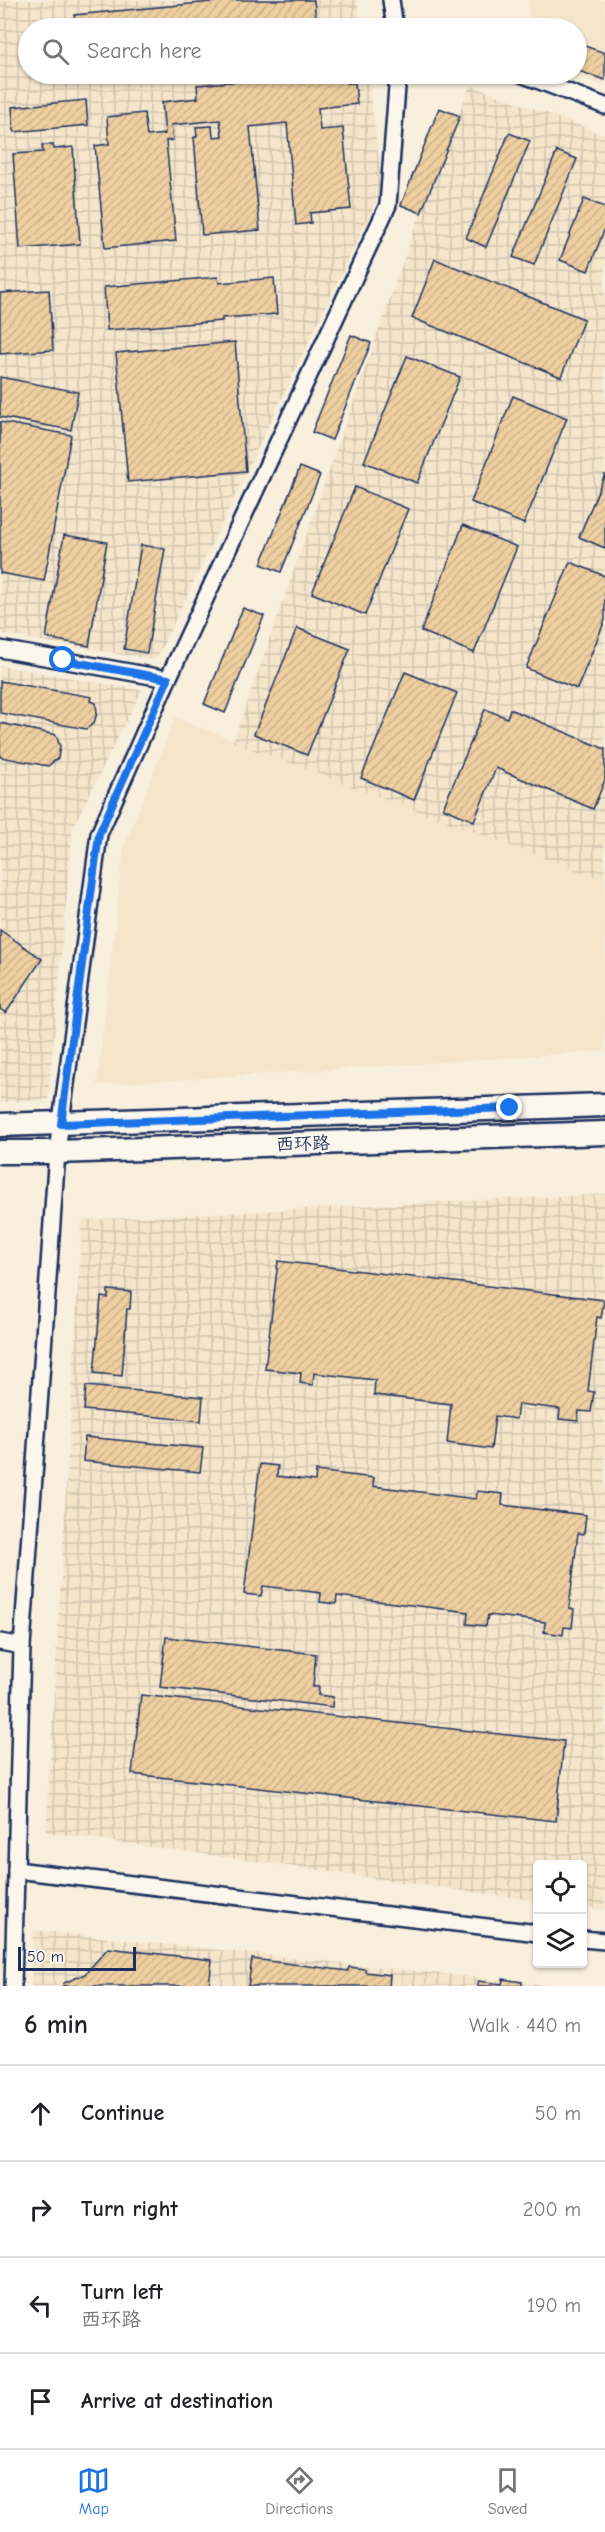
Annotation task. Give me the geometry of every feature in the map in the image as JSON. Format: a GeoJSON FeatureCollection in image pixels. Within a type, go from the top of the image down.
{"type":"FeatureCollection","features":[{"type":"Feature","properties":{"kind":"main road","name":"西环路"},"geometry":{"type":"LineString","coordinates":[[0,1125],[605,1105]]}},
{"type":"Feature","properties":{"kind":"main road","name":"西环路"},"geometry":{"type":"LineString","coordinates":[[0,1152],[605,1133]]}},
{"type":"Feature","properties":{"kind":"street"},"geometry":{"type":"LineString","coordinates":[[391,0],[394,18]]}},
{"type":"Feature","properties":{"kind":"street"},"geometry":{"type":"LineString","coordinates":[[13,1986],[22,1646],[57,1152],[99,834],[168,679],[388,205],[397,84]]}},
{"type":"Feature","properties":{"kind":"street"},"geometry":{"type":"LineString","coordinates":[[547,84],[605,106]]}},
{"type":"Feature","properties":{"kind":"street"},"geometry":{"type":"LineString","coordinates":[[0,649],[168,679]]}},
{"type":"Feature","properties":{"kind":"street"},"geometry":{"type":"LineString","coordinates":[[0,1642],[22,1646]]}},
{"type":"Feature","properties":{"kind":"street"},"geometry":{"type":"LineString","coordinates":[[16,1870],[533,1933]]}},
{"type":"Feature","properties":{"kind":"street"},"geometry":{"type":"LineString","coordinates":[[587,1939],[605,1941]]}},
{"type":"Feature","properties":{"kind":"shaded area"},"geometry":{"type":"Polygon","coordinates":[[[0,0],[357,0],[360,18],[18,18],[18,84],[368,84],[383,187],[156,660],[0,634],[0,0]]]}},
{"type":"Feature","properties":{"kind":"shaded area"},"geometry":{"type":"Polygon","coordinates":[[[528,0],[605,0],[605,86],[587,80],[587,18],[529,18],[528,0]]]}},
{"type":"Feature","properties":{"kind":"shaded area"},"geometry":{"type":"Polygon","coordinates":[[[470,85],[605,135],[605,881],[233,742],[417,222],[470,85]]]}},
{"type":"Feature","properties":{"kind":"shaded area"},"geometry":{"type":"Polygon","coordinates":[[[0,666],[142,690],[73,827],[48,1100],[0,1102],[0,666]]]}},
{"type":"Feature","properties":{"kind":"shaded area"},"geometry":{"type":"Polygon","coordinates":[[[175,718],[605,881],[605,1051],[97,1085],[124,847],[175,718]]]}},
{"type":"Feature","properties":{"kind":"shaded area"},"geometry":{"type":"Polygon","coordinates":[[[605,1194],[605,1910],[587,1908],[587,1860],[533,1860],[533,1900],[46,1832],[82,1220],[605,1194]]]}},
{"type":"Feature","properties":{"kind":"shaded area"},"geometry":{"type":"Polygon","coordinates":[[[33,1930],[553,1986],[31,1986],[33,1930]]]}},
{"type":"Feature","properties":{"kind":"building"},"geometry":{"type":"Polygon","coordinates":[[[233,0],[314,0],[316,18],[74,18],[74,15],[233,0]]]}},
{"type":"Feature","properties":{"kind":"building"},"geometry":{"type":"Polygon","coordinates":[[[587,47],[605,53],[605,80],[587,74],[587,47]]]}},
{"type":"Feature","properties":{"kind":"building"},"geometry":{"type":"Polygon","coordinates":[[[355,84],[357,104],[318,108],[320,130],[343,128],[351,209],[310,213],[311,223],[296,225],[287,123],[250,127],[260,230],[202,235],[194,137],[197,137],[196,127],[212,126],[213,137],[222,136],[220,120],[171,125],[173,140],[166,141],[176,241],[105,248],[95,146],[109,144],[107,117],[144,113],[147,136],[165,134],[162,102],[198,98],[197,85],[355,84]]]}},
{"type":"Feature","properties":{"kind":"building"},"geometry":{"type":"Polygon","coordinates":[[[86,100],[88,125],[14,132],[12,107],[86,100]]]}},
{"type":"Feature","properties":{"kind":"building"},"geometry":{"type":"Polygon","coordinates":[[[439,108],[460,116],[421,213],[401,205],[439,108]]]}},
{"type":"Feature","properties":{"kind":"building"},"geometry":{"type":"Polygon","coordinates":[[[509,133],[530,141],[486,247],[466,238],[509,133]]]}},
{"type":"Feature","properties":{"kind":"building"},"geometry":{"type":"Polygon","coordinates":[[[42,145],[53,145],[54,149],[73,147],[80,244],[20,249],[13,154],[43,152],[42,145]]]}},
{"type":"Feature","properties":{"kind":"building"},"geometry":{"type":"Polygon","coordinates":[[[557,151],[577,159],[534,265],[513,257],[557,151]]]}},
{"type":"Feature","properties":{"kind":"building"},"geometry":{"type":"Polygon","coordinates":[[[584,199],[605,207],[605,228],[588,271],[560,260],[584,199]]]}},
{"type":"Feature","properties":{"kind":"building"},"geometry":{"type":"Polygon","coordinates":[[[435,259],[584,319],[561,377],[412,318],[435,259]]]}},
{"type":"Feature","properties":{"kind":"building"},"geometry":{"type":"Polygon","coordinates":[[[218,277],[219,283],[274,278],[277,314],[222,318],[222,321],[107,330],[104,287],[218,277]]]}},
{"type":"Feature","properties":{"kind":"building"},"geometry":{"type":"Polygon","coordinates":[[[49,290],[53,350],[0,354],[0,293],[49,290]]]}},
{"type":"Feature","properties":{"kind":"building"},"geometry":{"type":"Polygon","coordinates":[[[351,335],[371,343],[332,440],[312,432],[351,335]]]}},
{"type":"Feature","properties":{"kind":"building"},"geometry":{"type":"Polygon","coordinates":[[[235,342],[246,471],[128,482],[116,353],[235,342]]]}},
{"type":"Feature","properties":{"kind":"building"},"geometry":{"type":"Polygon","coordinates":[[[407,356],[460,377],[417,483],[364,462],[407,356]]]}},
{"type":"Feature","properties":{"kind":"building"},"geometry":{"type":"Polygon","coordinates":[[[0,377],[78,392],[71,430],[0,417],[0,377]]]}},
{"type":"Feature","properties":{"kind":"building"},"geometry":{"type":"Polygon","coordinates":[[[513,396],[567,418],[524,524],[471,502],[513,396]]]}},
{"type":"Feature","properties":{"kind":"building"},"geometry":{"type":"Polygon","coordinates":[[[0,422],[71,435],[44,581],[0,573],[0,422]]]}},
{"type":"Feature","properties":{"kind":"building"},"geometry":{"type":"Polygon","coordinates":[[[300,467],[320,475],[281,572],[261,564],[300,467]]]}},
{"type":"Feature","properties":{"kind":"building"},"geometry":{"type":"Polygon","coordinates":[[[605,474],[605,548],[579,537],[605,474]]]}},
{"type":"Feature","properties":{"kind":"building"},"geometry":{"type":"Polygon","coordinates":[[[355,487],[408,509],[365,615],[312,593],[355,487]]]}},
{"type":"Feature","properties":{"kind":"building"},"geometry":{"type":"Polygon","coordinates":[[[463,525],[517,547],[474,653],[421,631],[463,525]]]}},
{"type":"Feature","properties":{"kind":"building"},"geometry":{"type":"Polygon","coordinates":[[[64,535],[107,542],[89,646],[46,638],[64,535]]]}},
{"type":"Feature","properties":{"kind":"building"},"geometry":{"type":"Polygon","coordinates":[[[141,545],[165,549],[147,653],[124,649],[141,545]]]}},
{"type":"Feature","properties":{"kind":"building"},"geometry":{"type":"Polygon","coordinates":[[[570,562],[605,576],[605,620],[577,689],[526,668],[570,562]]]}},
{"type":"Feature","properties":{"kind":"building"},"geometry":{"type":"Polygon","coordinates":[[[243,608],[264,616],[225,713],[204,704],[243,608]]]}},
{"type":"Feature","properties":{"kind":"building"},"geometry":{"type":"Polygon","coordinates":[[[297,628],[350,649],[307,755],[254,734],[297,628]]]}},
{"type":"Feature","properties":{"kind":"building"},"geometry":{"type":"Polygon","coordinates":[[[405,672],[457,693],[414,800],[361,778],[405,672]]]}},
{"type":"Feature","properties":{"kind":"building"},"geometry":{"type":"Polygon","coordinates":[[[0,681],[92,697],[91,701],[96,703],[97,713],[94,723],[86,729],[0,713],[0,681]]]}},
{"type":"Feature","properties":{"kind":"building"},"geometry":{"type":"Polygon","coordinates":[[[485,709],[507,718],[510,709],[605,749],[605,780],[593,809],[496,768],[474,821],[443,808],[485,709]]]}},
{"type":"Feature","properties":{"kind":"building"},"geometry":{"type":"Polygon","coordinates":[[[0,723],[56,735],[60,746],[58,758],[48,766],[0,757],[0,723]]]}},
{"type":"Feature","properties":{"kind":"building"},"geometry":{"type":"Polygon","coordinates":[[[0,930],[42,959],[6,1013],[0,1009],[0,930]]]}},
{"type":"Feature","properties":{"kind":"building"},"geometry":{"type":"Polygon","coordinates":[[[278,1261],[604,1300],[601,1318],[597,1317],[588,1391],[594,1392],[591,1412],[579,1411],[578,1421],[559,1419],[560,1409],[518,1404],[516,1419],[495,1416],[491,1449],[447,1443],[451,1404],[374,1395],[375,1380],[314,1373],[313,1385],[300,1383],[301,1373],[265,1369],[278,1261]]]}},
{"type":"Feature","properties":{"kind":"building"},"geometry":{"type":"Polygon","coordinates":[[[108,1290],[131,1292],[130,1309],[127,1309],[122,1376],[94,1373],[101,1297],[108,1298],[108,1290]]]}},
{"type":"Feature","properties":{"kind":"building"},"geometry":{"type":"Polygon","coordinates":[[[86,1386],[203,1397],[201,1421],[84,1410],[86,1386]]]}},
{"type":"Feature","properties":{"kind":"building"},"geometry":{"type":"Polygon","coordinates":[[[85,1437],[203,1448],[200,1472],[83,1461],[85,1437]]]}},
{"type":"Feature","properties":{"kind":"building"},"geometry":{"type":"Polygon","coordinates":[[[260,1464],[278,1466],[277,1476],[315,1481],[316,1471],[374,1478],[373,1486],[476,1499],[477,1491],[503,1494],[502,1505],[586,1515],[584,1534],[578,1533],[569,1608],[574,1609],[572,1628],[564,1627],[563,1635],[544,1632],[545,1622],[488,1615],[486,1626],[467,1624],[468,1612],[337,1596],[336,1604],[320,1602],[321,1593],[263,1586],[261,1596],[244,1594],[260,1464]]]}},
{"type":"Feature","properties":{"kind":"building"},"geometry":{"type":"Polygon","coordinates":[[[166,1637],[316,1654],[313,1687],[319,1687],[318,1695],[333,1697],[332,1707],[160,1687],[166,1637]]]}},
{"type":"Feature","properties":{"kind":"building"},"geometry":{"type":"Polygon","coordinates":[[[141,1695],[564,1741],[556,1821],[132,1774],[141,1695]]]}},
{"type":"Feature","properties":{"kind":"building"},"geometry":{"type":"Polygon","coordinates":[[[108,1948],[212,1960],[209,1986],[63,1986],[64,1983],[85,1974],[108,1948]]]}},
{"type":"Feature","properties":{"kind":"building"},"geometry":{"type":"Polygon","coordinates":[[[252,1959],[348,1971],[349,1967],[365,1969],[365,1972],[390,1975],[389,1986],[248,1986],[252,1959]]]}},
{"type":"Feature","properties":{"kind":"building"},"geometry":{"type":"Polygon","coordinates":[[[503,1979],[522,1982],[522,1986],[478,1986],[478,1981],[502,1984],[503,1979]]]}},
{"type":"Feature","properties":{"kind":"route"},"geometry":{"type":"LineString","coordinates":[[63,660],[168,679],[99,834],[61,1124],[510,1108]]}}]}
